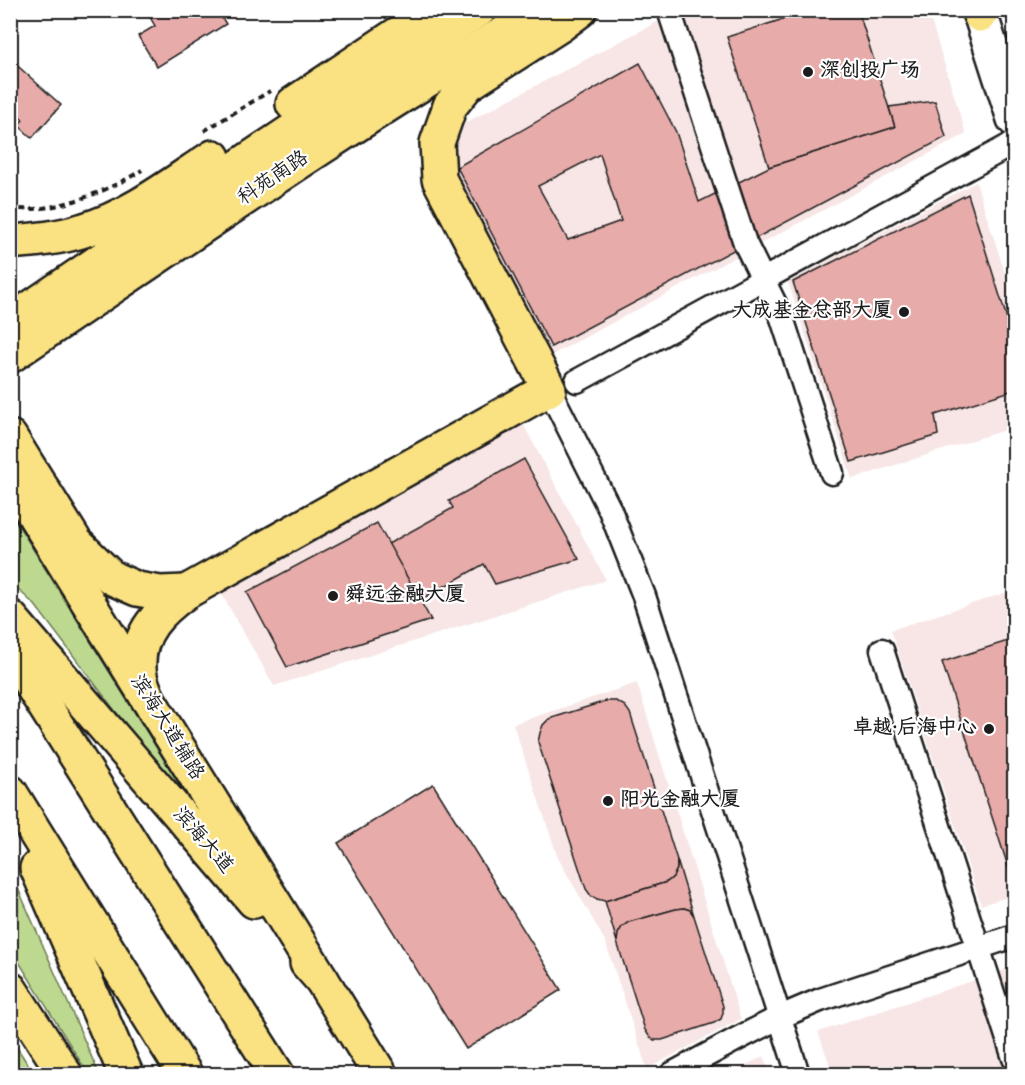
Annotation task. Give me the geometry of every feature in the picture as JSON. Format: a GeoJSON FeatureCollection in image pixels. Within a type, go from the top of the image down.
{"type":"FeatureCollection","features":[{"type":"Feature","properties":{"kind":"main road"},"geometry":{"type":"LineString","coordinates":[[17,242],[84,231],[136,207],[434,10]]}},
{"type":"Feature","properties":{"kind":"main road","name":"科苑南路"},"geometry":{"type":"LineString","coordinates":[[10,356],[300,144],[420,47],[479,10]]}},
{"type":"Feature","properties":{"kind":"main road","name":"科苑南路"},"geometry":{"type":"LineString","coordinates":[[10,321],[300,144],[442,71],[544,10]]}},
{"type":"Feature","properties":{"kind":"main road"},"geometry":{"type":"LineString","coordinates":[[148,699],[139,668],[145,635],[154,620],[186,592],[563,385],[440,179],[437,143],[450,106],[468,84],[580,10]]}},
{"type":"Feature","properties":{"kind":"main road"},"geometry":{"type":"LineString","coordinates":[[979,12],[1014,120]]}},
{"type":"Feature","properties":{"kind":"main road"},"geometry":{"type":"LineString","coordinates":[[10,437],[76,543],[112,578],[137,589],[160,593],[186,592]]}},
{"type":"Feature","properties":{"kind":"main road","name":"滨海大道辅路"},"geometry":{"type":"LineString","coordinates":[[10,476],[322,980]]}},
{"type":"Feature","properties":{"kind":"main road","name":"滨海大道"},"geometry":{"type":"LineString","coordinates":[[10,617],[322,980],[380,1074]]}},
{"type":"Feature","properties":{"kind":"main road"},"geometry":{"type":"LineString","coordinates":[[10,651],[277,1074]]}},
{"type":"Feature","properties":{"kind":"main road"},"geometry":{"type":"LineString","coordinates":[[10,792],[185,1074]]}},
{"type":"Feature","properties":{"kind":"main road"},"geometry":{"type":"LineString","coordinates":[[10,805],[126,1074]]}},
{"type":"Feature","properties":{"kind":"main road"},"geometry":{"type":"LineString","coordinates":[[10,989],[65,1074]]}},
{"type":"Feature","properties":{"kind":"street"},"geometry":{"type":"LineString","coordinates":[[669,10],[745,243],[782,318],[832,473]]}},
{"type":"Feature","properties":{"kind":"street"},"geometry":{"type":"LineString","coordinates":[[798,1074],[647,607],[563,385],[764,280],[1014,143]]}},
{"type":"Feature","properties":{"kind":"street"},"geometry":{"type":"LineString","coordinates":[[882,650],[1014,1058]]}},
{"type":"Feature","properties":{"kind":"street"},"geometry":{"type":"LineString","coordinates":[[672,1074],[780,1017],[820,1000],[1014,936]]}},
{"type":"Feature","properties":{"kind":"path"},"geometry":{"type":"LineString","coordinates":[[203,132],[272,89]]}},
{"type":"Feature","properties":{"kind":"path"},"geometry":{"type":"LineString","coordinates":[[10,208],[23,210],[63,205],[124,181],[144,169]]}},
{"type":"Feature","properties":{"kind":"shaded area","name":"深创投广场"},"geometry":{"type":"Polygon","coordinates":[[[678,11],[928,11],[966,134],[550,356],[449,161],[461,125],[678,11]]]}},
{"type":"Feature","properties":{"kind":"shaded area","name":"大成基金总部大厦"},"geometry":{"type":"Polygon","coordinates":[[[976,182],[1014,301],[1014,427],[852,479],[788,282],[976,182]]]}},
{"type":"Feature","properties":{"kind":"shaded area"},"geometry":{"type":"Polygon","coordinates":[[[523,424],[606,580],[274,686],[220,591],[523,424]]]}},
{"type":"Feature","properties":{"kind":"shaded area"},"geometry":{"type":"Polygon","coordinates":[[[1014,590],[1014,895],[981,905],[891,630],[1014,590]]]}},
{"type":"Feature","properties":{"kind":"shaded area"},"geometry":{"type":"Polygon","coordinates":[[[637,683],[741,1019],[647,1069],[605,941],[558,858],[513,724],[637,683]]]}},
{"type":"Feature","properties":{"kind":"shaded area"},"geometry":{"type":"Polygon","coordinates":[[[1014,967],[1014,1074],[833,1074],[818,1032],[1014,967]]]}},
{"type":"Feature","properties":{"kind":"shaded area"},"geometry":{"type":"Polygon","coordinates":[[[764,1056],[770,1074],[728,1074],[764,1056]]]}},
{"type":"Feature","properties":{"kind":"green space"},"geometry":{"type":"Polygon","coordinates":[[[10,512],[217,845],[35,605],[11,583],[10,512]]]}},
{"type":"Feature","properties":{"kind":"green space"},"geometry":{"type":"Polygon","coordinates":[[[10,870],[99,1074],[88,1074],[11,949],[10,870]]]}},
{"type":"Feature","properties":{"kind":"green space"},"geometry":{"type":"Polygon","coordinates":[[[11,1038],[34,1074],[11,1074],[11,1038]]]}},
{"type":"Feature","properties":{"kind":"building"},"geometry":{"type":"Polygon","coordinates":[[[146,10],[217,10],[226,24],[157,67],[138,36],[155,26],[146,10]]]}},
{"type":"Feature","properties":{"kind":"building","name":"深创投广场"},"geometry":{"type":"Polygon","coordinates":[[[812,10],[858,10],[895,127],[769,167],[727,37],[812,10]]]}},
{"type":"Feature","properties":{"kind":"building"},"geometry":{"type":"Polygon","coordinates":[[[10,59],[61,105],[32,138],[18,125],[23,120],[10,109],[10,59]]]}},
{"type":"Feature","properties":{"kind":"building"},"geometry":{"type":"Polygon","coordinates":[[[640,63],[676,132],[699,202],[769,167],[895,127],[889,107],[935,101],[946,137],[551,347],[457,167],[640,63]],[[600,154],[538,186],[568,240],[621,221],[600,154]]]}},
{"type":"Feature","properties":{"kind":"building","name":"大成基金总部大厦"},"geometry":{"type":"Polygon","coordinates":[[[968,194],[1014,341],[1014,390],[935,415],[938,435],[851,462],[793,282],[968,194]]]}},
{"type":"Feature","properties":{"kind":"building"},"geometry":{"type":"Polygon","coordinates":[[[524,459],[579,559],[495,584],[484,564],[420,600],[388,544],[453,508],[449,501],[524,459]]]}},
{"type":"Feature","properties":{"kind":"building","name":"舜远金融大厦"},"geometry":{"type":"Polygon","coordinates":[[[377,523],[431,620],[287,667],[247,592],[377,523]]]}},
{"type":"Feature","properties":{"kind":"building","name":"卓越·后海中心"},"geometry":{"type":"Polygon","coordinates":[[[1014,639],[1014,885],[942,662],[1014,639]]]}},
{"type":"Feature","properties":{"kind":"building","name":"阳光金融大厦"},"geometry":{"type":"Polygon","coordinates":[[[606,701],[616,701],[625,706],[630,713],[677,860],[677,869],[667,882],[605,901],[591,896],[586,889],[538,742],[543,725],[549,719],[606,701]]]}},
{"type":"Feature","properties":{"kind":"building"},"geometry":{"type":"Polygon","coordinates":[[[433,784],[561,990],[466,1049],[338,843],[433,784]]]}},
{"type":"Feature","properties":{"kind":"building"},"geometry":{"type":"Polygon","coordinates":[[[677,860],[694,916],[690,910],[684,908],[629,922],[622,927],[617,942],[605,901],[667,882],[677,869],[677,860]]]}},
{"type":"Feature","properties":{"kind":"building"},"geometry":{"type":"Polygon","coordinates":[[[684,908],[690,910],[694,916],[723,1006],[723,1013],[721,1019],[714,1023],[662,1040],[654,1040],[645,1030],[617,942],[618,934],[629,922],[684,908]]]}},
{"type":"Feature","properties":{"kind":"place","name":"深创投广场"},"geometry":{"type":"Point","coordinates":[808,72]}},
{"type":"Feature","properties":{"kind":"place","name":"大成基金总部大厦"},"geometry":{"type":"Point","coordinates":[904,312]}},
{"type":"Feature","properties":{"kind":"place","name":"舜远金融大厦"},"geometry":{"type":"Point","coordinates":[333,596]}},
{"type":"Feature","properties":{"kind":"place","name":"卓越·后海中心"},"geometry":{"type":"Point","coordinates":[989,729]}},
{"type":"Feature","properties":{"kind":"place","name":"阳光金融大厦"},"geometry":{"type":"Point","coordinates":[608,801]}}]}
